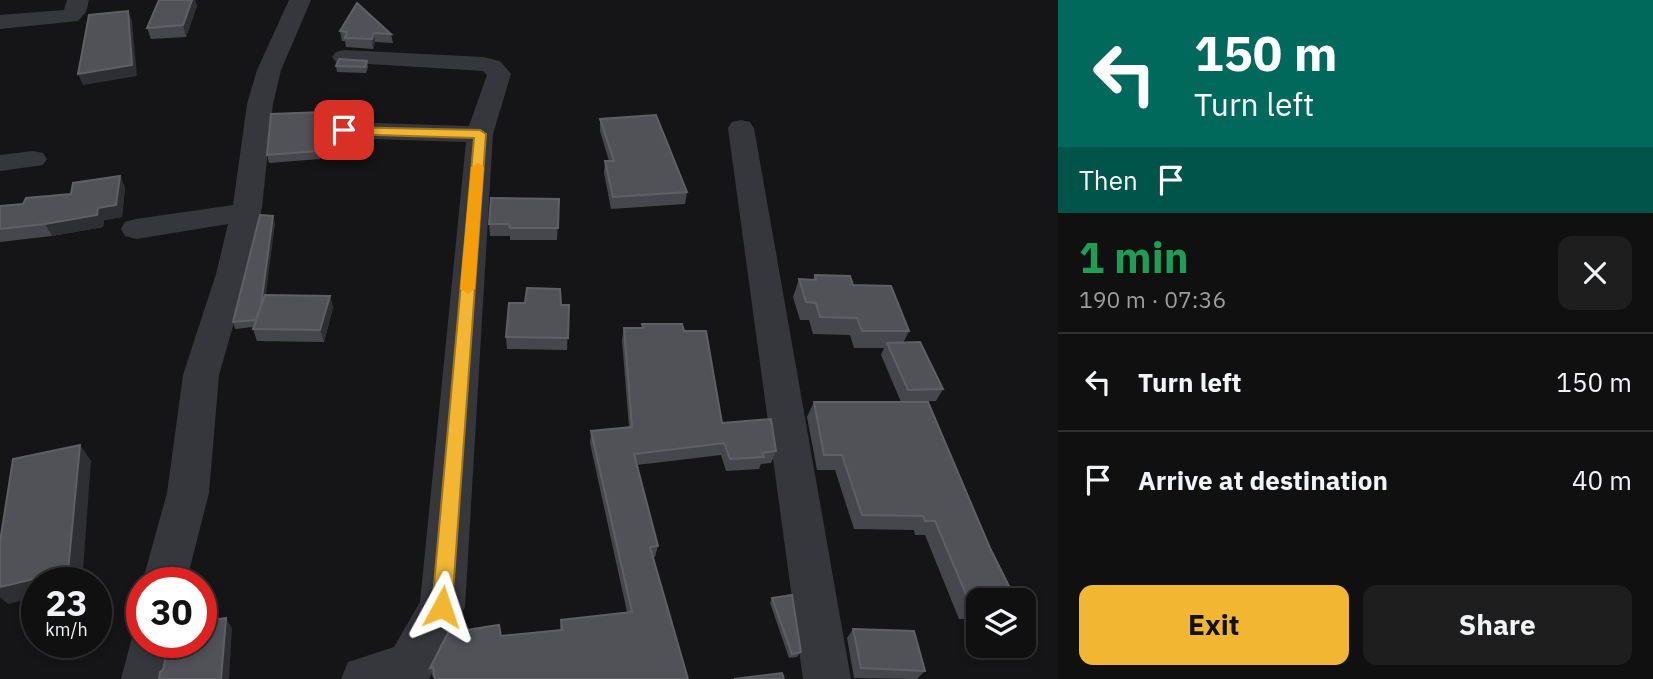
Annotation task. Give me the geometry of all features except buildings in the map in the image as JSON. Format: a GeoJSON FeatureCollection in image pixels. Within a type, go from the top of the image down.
{"type":"FeatureCollection","features":[{"type":"Feature","properties":{"kind":"street"},"geometry":{"type":"LineString","coordinates":[[0,22],[70,16],[75,12],[74,6],[78,0]]}},
{"type":"Feature","properties":{"kind":"street"},"geometry":{"type":"LineString","coordinates":[[168,567],[188,493],[201,375],[220,303],[232,274],[245,212],[260,104],[269,70],[300,0]]}},
{"type":"Feature","properties":{"kind":"street"},"geometry":{"type":"LineString","coordinates":[[344,57],[492,66],[499,74],[480,134],[442,607],[394,675]]}},
{"type":"Feature","properties":{"kind":"street"},"geometry":{"type":"LineString","coordinates":[[741,128],[827,679]]}},
{"type":"Feature","properties":{"kind":"street"},"geometry":{"type":"LineString","coordinates":[[344,130],[480,134]]}},
{"type":"Feature","properties":{"kind":"street"},"geometry":{"type":"LineString","coordinates":[[0,163],[33,159]]}},
{"type":"Feature","properties":{"kind":"street"},"geometry":{"type":"LineString","coordinates":[[136,229],[245,212]]}},
{"type":"Feature","properties":{"kind":"street"},"geometry":{"type":"LineString","coordinates":[[145,679],[149,658]]}},
{"type":"Feature","properties":{"kind":"slow traffic"},"geometry":{"type":"LineString","coordinates":[[468,289],[478,167]]}},
{"type":"Feature","properties":{"kind":"route"},"geometry":{"type":"LineString","coordinates":[[344,130],[480,134],[442,607]]}}]}
